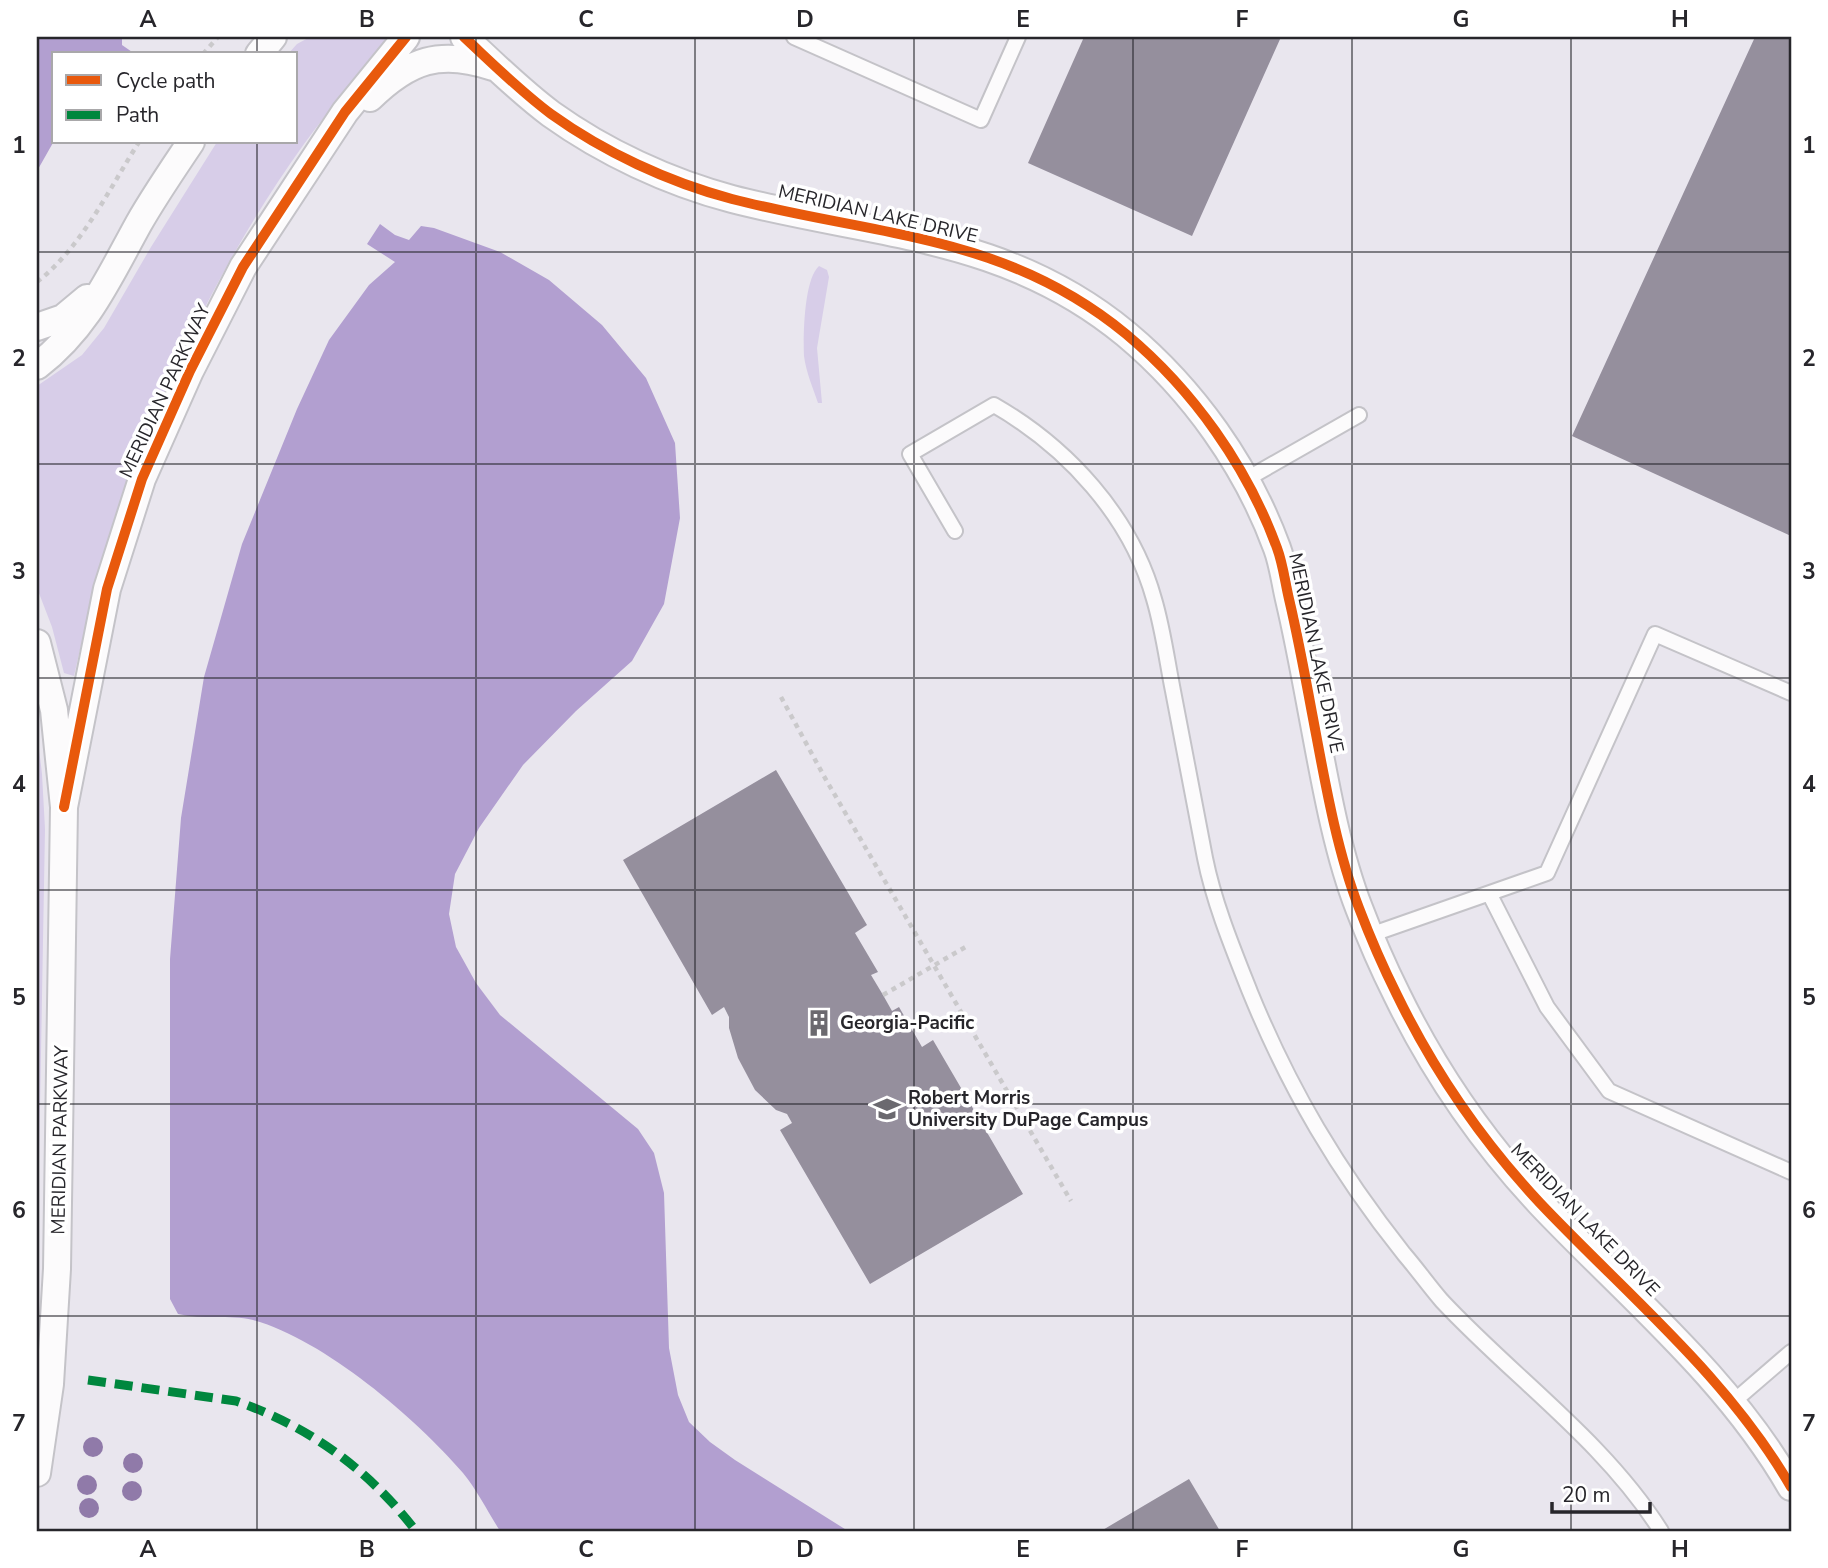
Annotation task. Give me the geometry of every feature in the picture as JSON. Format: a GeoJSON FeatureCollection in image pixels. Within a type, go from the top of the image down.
{"type":"FeatureCollection","features":[{"type":"Feature","properties":{"kind":"street"},"geometry":{"type":"LineString","coordinates":[[261,52],[273,37]]}},
{"type":"Feature","properties":{"kind":"street","name":"MERIDIAN PARKWAY"},"geometry":{"type":"LineString","coordinates":[[64,807],[107,589],[142,479],[190,371],[243,267],[345,112],[406,37]]}},
{"type":"Feature","properties":{"kind":"street","name":"MERIDIAN LAKE DRIVE"},"geometry":{"type":"LineString","coordinates":[[464,37],[549,113],[597,144],[667,176],[729,199],[951,245],[1002,262],[1060,289],[1122,331],[1164,369],[1205,416],[1245,480],[1278,550],[1334,821],[1357,905],[1396,994],[1422,1042],[1449,1088],[1481,1133],[1543,1206],[1696,1359],[1746,1418],[1791,1487]]}},
{"type":"Feature","properties":{"kind":"street"},"geometry":{"type":"LineString","coordinates":[[494,37],[498,69]]}},
{"type":"Feature","properties":{"kind":"street","name":"MERIDIAN PARKWAY"},"geometry":{"type":"LineString","coordinates":[[317,156],[353,114],[405,69],[451,57],[498,69]]}},
{"type":"Feature","properties":{"kind":"street"},"geometry":{"type":"LineString","coordinates":[[37,366],[60,348],[83,320],[110,279],[139,223],[190,144]]}},
{"type":"Feature","properties":{"kind":"street"},"geometry":{"type":"LineString","coordinates":[[37,327],[64,318],[110,279]]}},
{"type":"Feature","properties":{"kind":"street","name":"MERIDIAN PARKWAY"},"geometry":{"type":"LineString","coordinates":[[37,643],[54,710],[64,807],[57,1269],[50,1384],[37,1473]]}},
{"type":"Feature","properties":{"kind":"lane"},"geometry":{"type":"LineString","coordinates":[[794,37],[981,120],[1018,37]]}},
{"type":"Feature","properties":{"kind":"lane"},"geometry":{"type":"LineString","coordinates":[[955,531],[910,454],[994,405],[1020,420],[1047,442],[1100,494],[1127,536],[1154,597],[1205,861],[1250,992],[1285,1073],[1328,1149],[1385,1230],[1442,1300],[1598,1452],[1640,1498],[1661,1531]]}},
{"type":"Feature","properties":{"kind":"lane"},"geometry":{"type":"LineString","coordinates":[[1245,480],[1359,415]]}},
{"type":"Feature","properties":{"kind":"lane"},"geometry":{"type":"LineString","coordinates":[[1370,935],[1547,873],[1655,634],[1791,693]]}},
{"type":"Feature","properties":{"kind":"lane"},"geometry":{"type":"LineString","coordinates":[[1490,895],[1547,1007],[1609,1091],[1791,1172]]}},
{"type":"Feature","properties":{"kind":"lane"},"geometry":{"type":"LineString","coordinates":[[1733,1402],[1791,1352]]}},
{"type":"Feature","properties":{"kind":"path"},"geometry":{"type":"LineString","coordinates":[[205,52],[218,37]]}},
{"type":"Feature","properties":{"kind":"path"},"geometry":{"type":"LineString","coordinates":[[37,282],[51,271],[83,230],[138,144]]}},
{"type":"Feature","properties":{"kind":"path"},"geometry":{"type":"LineString","coordinates":[[781,697],[1071,1201]]}},
{"type":"Feature","properties":{"kind":"path"},"geometry":{"type":"LineString","coordinates":[[883,995],[969,945]]}},
{"type":"Feature","properties":{"kind":"shaded area"},"geometry":{"type":"Polygon","coordinates":[[[37,37],[122,37],[122,45],[132,52],[52,52],[52,144],[37,171],[37,37]]]}},
{"type":"Feature","properties":{"kind":"shaded area"},"geometry":{"type":"Polygon","coordinates":[[[310,37],[391,37],[304,144],[263,204],[226,267],[162,398],[112,535],[74,676],[64,673],[52,627],[37,588],[37,386],[82,355],[104,328],[216,144],[298,144],[298,52],[290,52],[297,44],[310,37]]]}},
{"type":"Feature","properties":{"kind":"shaded area"},"geometry":{"type":"Polygon","coordinates":[[[380,224],[395,235],[409,240],[421,226],[434,228],[500,252],[549,280],[602,325],[646,378],[675,443],[680,518],[664,604],[632,661],[576,711],[523,765],[479,828],[455,874],[449,914],[456,947],[476,983],[500,1015],[638,1129],[654,1153],[664,1193],[669,1348],[678,1395],[689,1422],[735,1460],[848,1531],[500,1531],[478,1494],[443,1451],[394,1405],[338,1362],[309,1344],[253,1320],[178,1314],[170,1299],[170,959],[181,818],[204,677],[242,544],[297,409],[329,340],[369,285],[395,262],[367,244],[380,224]]]}},
{"type":"Feature","properties":{"kind":"shaded area"},"geometry":{"type":"Polygon","coordinates":[[[819,266],[827,270],[829,277],[817,348],[822,403],[818,403],[810,380],[804,347],[807,295],[819,266]]]}},
{"type":"Feature","properties":{"kind":"shaded area"},"geometry":{"type":"Polygon","coordinates":[[[37,732],[45,829],[37,1276],[37,732]]]}},
{"type":"Feature","properties":{"kind":"building"},"geometry":{"type":"Polygon","coordinates":[[[1084,37],[1281,37],[1192,236],[1028,163],[1084,37]]]}},
{"type":"Feature","properties":{"kind":"building"},"geometry":{"type":"Polygon","coordinates":[[[1755,37],[1791,37],[1791,536],[1572,436],[1755,37]]]}},
{"type":"Feature","properties":{"kind":"building","name":"Georgia-Pacific"},"geometry":{"type":"Polygon","coordinates":[[[776,770],[867,925],[855,933],[878,972],[871,975],[892,1011],[899,1007],[922,1047],[933,1040],[1023,1194],[870,1284],[780,1130],[792,1123],[787,1114],[776,1110],[755,1090],[738,1058],[729,1028],[729,1017],[724,1007],[712,1015],[623,860],[776,770]]]}},
{"type":"Feature","properties":{"kind":"building"},"geometry":{"type":"Polygon","coordinates":[[[1189,1479],[1220,1531],[1101,1531],[1189,1479]]]}},
{"type":"Feature","properties":{"kind":"marked path"},"geometry":{"type":"LineString","coordinates":[[88,1380],[236,1401],[263,1412],[313,1437],[336,1452],[378,1488],[416,1531]]}},
{"type":"Feature","properties":{"kind":"cycle path"},"geometry":{"type":"LineString","coordinates":[[64,807],[107,589],[142,479],[190,371],[243,267],[345,112],[406,37]]}},
{"type":"Feature","properties":{"kind":"cycle path"},"geometry":{"type":"LineString","coordinates":[[464,37],[551,114],[593,141],[637,164],[684,184],[732,199],[937,243],[986,257],[1034,276],[1080,301],[1126,334],[1174,380],[1234,459],[1265,518],[1277,548],[1331,812],[1344,862],[1372,941],[1411,1023],[1461,1105],[1519,1180],[1706,1373],[1737,1409],[1791,1487]]}},
{"type":"Feature","properties":{"kind":"place","name":"Georgia-Pacific"},"geometry":{"type":"Point","coordinates":[819,1023]}},
{"type":"Feature","properties":{"kind":"place","name":"Robert Morris University DuPage Campus"},"geometry":{"type":"Point","coordinates":[887,1109]}}]}
